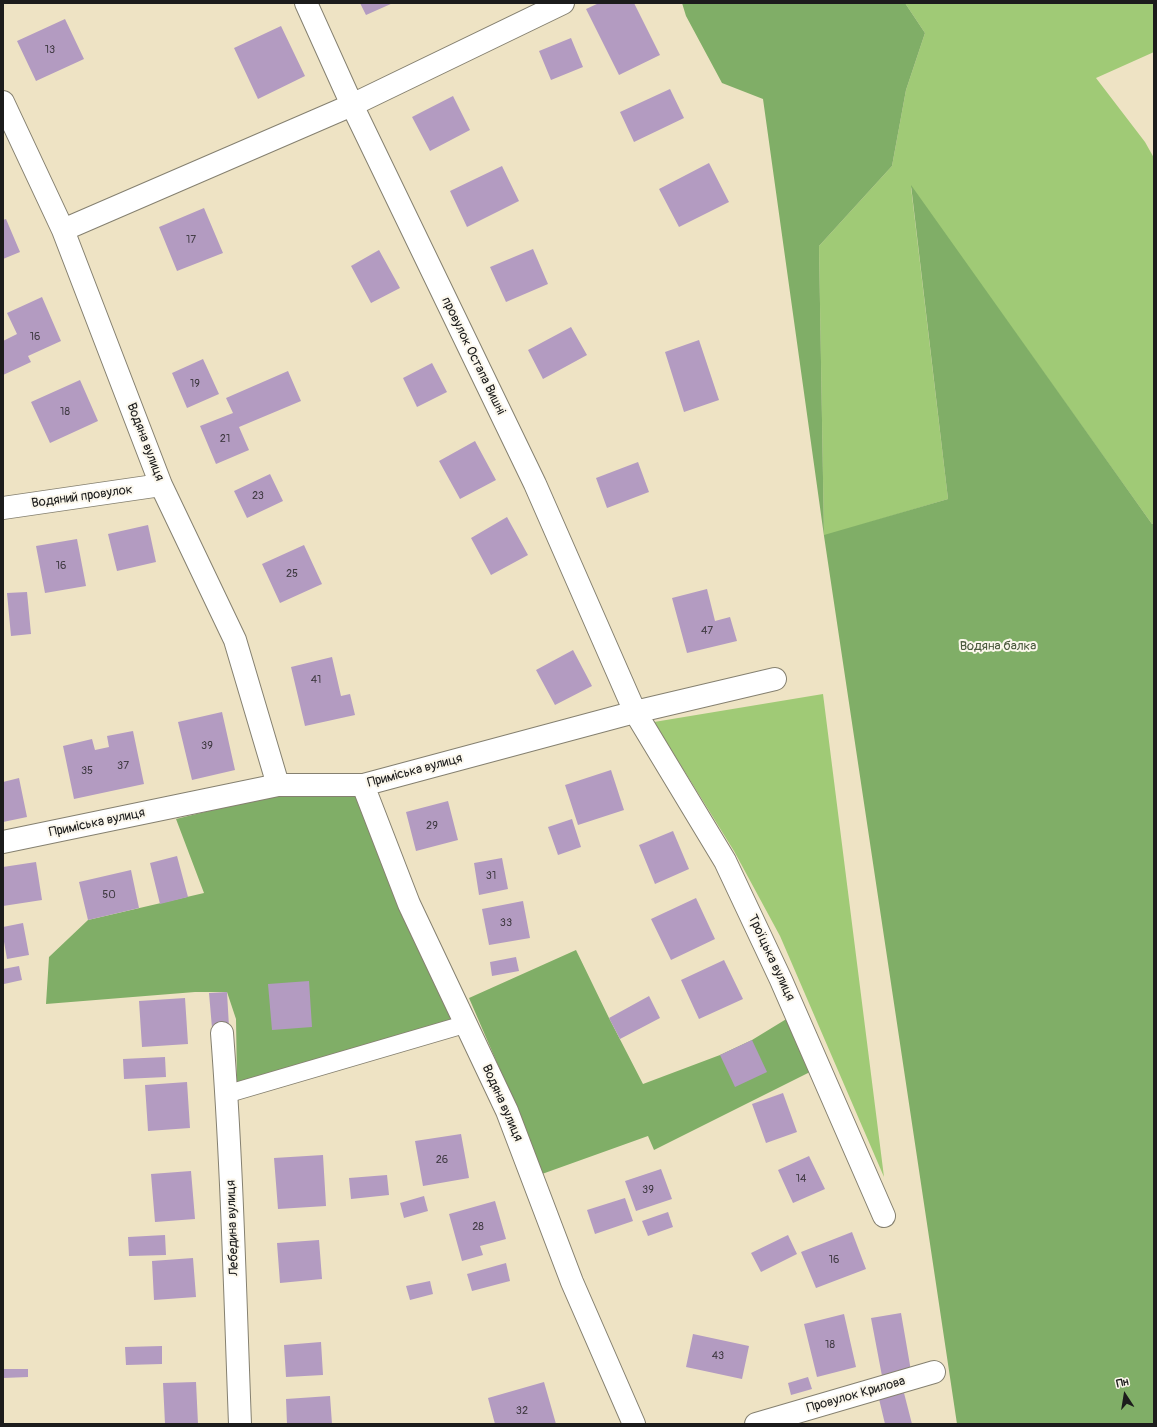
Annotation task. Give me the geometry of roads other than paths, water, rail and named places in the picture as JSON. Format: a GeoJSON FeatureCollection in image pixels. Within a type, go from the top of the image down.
{"type":"FeatureCollection","features":[{"type":"Feature","properties":{"kind":"street","name":"провулок Остапа Вишні"},"geometry":{"type":"LineString","coordinates":[[306,3],[352,105],[535,484],[636,712]]}},
{"type":"Feature","properties":{"kind":"street"},"geometry":{"type":"LineString","coordinates":[[63,230],[352,105],[564,3]]}},
{"type":"Feature","properties":{"kind":"street","name":"Водяна вулиця"},"geometry":{"type":"LineString","coordinates":[[3,102],[63,230],[161,486],[235,640],[278,785]]}},
{"type":"Feature","properties":{"kind":"street","name":"Водяний провулок"},"geometry":{"type":"LineString","coordinates":[[3,508],[161,486]]}},
{"type":"Feature","properties":{"kind":"street","name":"Приміська вулиця"},"geometry":{"type":"LineString","coordinates":[[3,842],[278,785],[363,785],[636,712],[775,679]]}},
{"type":"Feature","properties":{"kind":"street","name":"Троїцька вулиця"},"geometry":{"type":"LineString","coordinates":[[636,712],[725,861],[782,980],[884,1216]]}},
{"type":"Feature","properties":{"kind":"street","name":"Водяна вулиця"},"geometry":{"type":"LineString","coordinates":[[363,785],[409,904],[507,1111],[572,1282],[634,1424]]}},
{"type":"Feature","properties":{"kind":"street","name":"Лебедина вулиця"},"geometry":{"type":"LineString","coordinates":[[222,1033],[227,1094],[232,1198],[240,1424]]}},
{"type":"Feature","properties":{"kind":"street","name":"Провулок Крилова"},"geometry":{"type":"LineString","coordinates":[[756,1424],[934,1372]]}},
{"type":"Feature","properties":{"kind":"lane"},"geometry":{"type":"LineString","coordinates":[[227,1094],[466,1024]]}},
{"type":"Feature","properties":{"kind":"park label","name":"Водяна балка"},"geometry":{"type":"Point","coordinates":[998,647]}}]}
